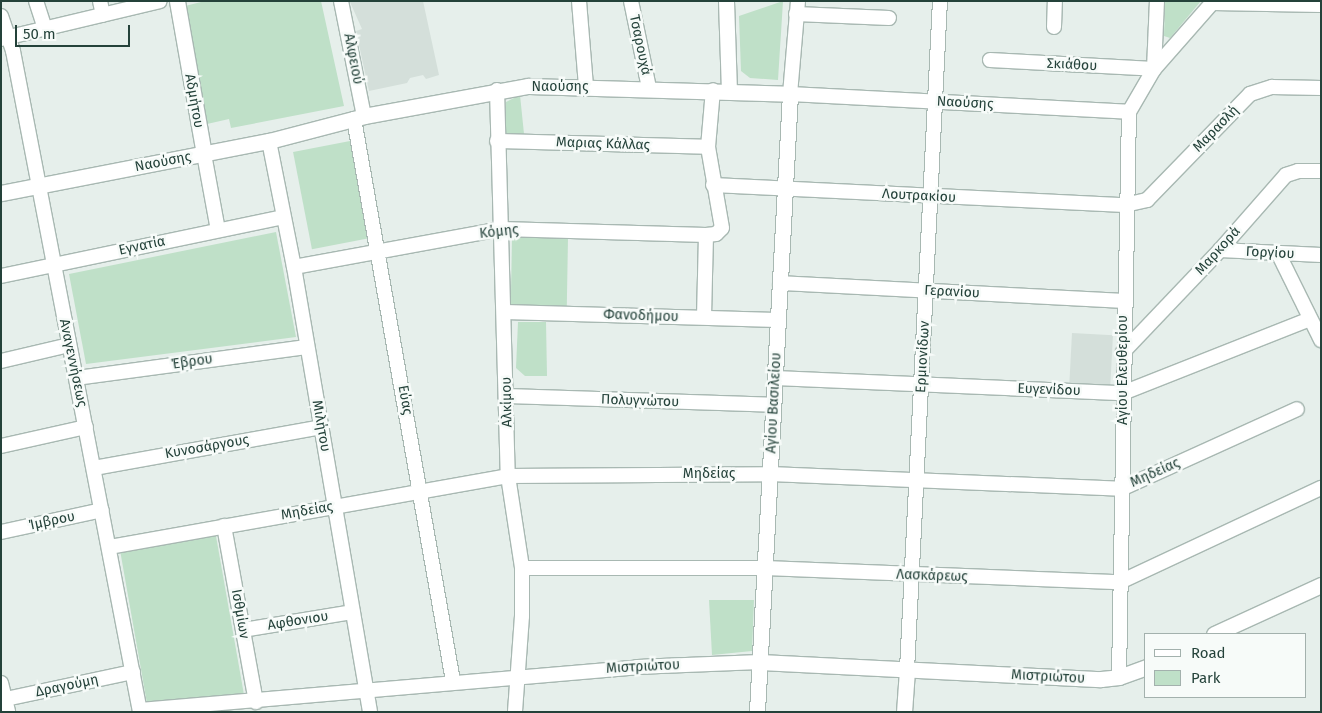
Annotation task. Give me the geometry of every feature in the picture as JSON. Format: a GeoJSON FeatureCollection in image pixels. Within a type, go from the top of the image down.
{"type":"FeatureCollection","features":[{"type":"Feature","properties":{"kind":"street"},"geometry":{"type":"LineString","coordinates":[[36,1],[45,29]]}},
{"type":"Feature","properties":{"kind":"street"},"geometry":{"type":"LineString","coordinates":[[5,39],[45,29],[102,8],[160,1]]}},
{"type":"Feature","properties":{"kind":"street","name":"Αδμήτου"},"geometry":{"type":"LineString","coordinates":[[177,1],[218,230]]}},
{"type":"Feature","properties":{"kind":"street","name":"Αλφειού"},"geometry":{"type":"LineString","coordinates":[[341,1],[359,117]]}},
{"type":"Feature","properties":{"kind":"street"},"geometry":{"type":"LineString","coordinates":[[579,1],[586,87]]}},
{"type":"Feature","properties":{"kind":"street","name":"Τσαρουχά"},"geometry":{"type":"LineString","coordinates":[[631,1],[649,88]]}},
{"type":"Feature","properties":{"kind":"street"},"geometry":{"type":"LineString","coordinates":[[704,317],[706,235],[716,234],[722,228],[713,185],[708,147],[721,90],[726,1]]}},
{"type":"Feature","properties":{"kind":"street","name":"Ερμιονίδων"},"geometry":{"type":"LineString","coordinates":[[904,712],[940,1]]}},
{"type":"Feature","properties":{"kind":"street"},"geometry":{"type":"LineString","coordinates":[[1054,27],[1055,1]]}},
{"type":"Feature","properties":{"kind":"street","name":"Αγίου Ελευθερίου"},"geometry":{"type":"LineString","coordinates":[[1154,69],[1156,1]]}},
{"type":"Feature","properties":{"kind":"street"},"geometry":{"type":"LineString","coordinates":[[1214,2],[1321,5]]}},
{"type":"Feature","properties":{"kind":"street","name":"Αγίου Ελευθερίου"},"geometry":{"type":"LineString","coordinates":[[1119,677],[1123,301],[1129,112],[1154,69],[1214,2]]}},
{"type":"Feature","properties":{"kind":"street"},"geometry":{"type":"LineString","coordinates":[[790,94],[797,7],[889,18]]}},
{"type":"Feature","properties":{"kind":"street","name":"Αναγεννήσεως"},"geometry":{"type":"LineString","coordinates":[[1,16],[77,378],[140,711]]}},
{"type":"Feature","properties":{"kind":"street","name":"Σκιάθου"},"geometry":{"type":"LineString","coordinates":[[990,60],[1154,69]]}},
{"type":"Feature","properties":{"kind":"street","name":"Ναούσης"},"geometry":{"type":"LineString","coordinates":[[1,193],[269,141],[359,117],[497,90],[528,86],[721,90],[1129,112]]}},
{"type":"Feature","properties":{"kind":"street","name":"Μαρασλή"},"geometry":{"type":"LineString","coordinates":[[1125,206],[1147,200],[1250,94],[1272,87],[1321,88]]}},
{"type":"Feature","properties":{"kind":"street","name":"Αλκίμου"},"geometry":{"type":"LineString","coordinates":[[497,90],[508,476],[522,568],[519,676],[515,712]]}},
{"type":"Feature","properties":{"kind":"street","name":"Αγίου Βασιλείου"},"geometry":{"type":"LineString","coordinates":[[757,712],[790,94]]}},
{"type":"Feature","properties":{"kind":"street","name":"Εύας"},"geometry":{"type":"LineString","coordinates":[[359,117],[378,252],[422,492],[453,681]]}},
{"type":"Feature","properties":{"kind":"street","name":"Μιλήτου"},"geometry":{"type":"LineString","coordinates":[[269,141],[294,267],[334,507],[368,690],[370,712]]}},
{"type":"Feature","properties":{"kind":"street","name":"Μαριας Κάλλας"},"geometry":{"type":"LineString","coordinates":[[497,141],[708,147]]}},
{"type":"Feature","properties":{"kind":"street","name":"Μαρκορά"},"geometry":{"type":"LineString","coordinates":[[1123,352],[1220,250],[1286,175],[1298,171],[1321,171]]}},
{"type":"Feature","properties":{"kind":"street","name":"Λουτρακίου"},"geometry":{"type":"LineString","coordinates":[[713,185],[1125,206]]}},
{"type":"Feature","properties":{"kind":"street","name":"Εγνατία"},"geometry":{"type":"LineString","coordinates":[[1,276],[283,217]]}},
{"type":"Feature","properties":{"kind":"street","name":"Κόμης"},"geometry":{"type":"LineString","coordinates":[[294,267],[501,229],[706,235]]}},
{"type":"Feature","properties":{"kind":"street","name":"Γοργίου"},"geometry":{"type":"LineString","coordinates":[[1220,250],[1321,255]]}},
{"type":"Feature","properties":{"kind":"street"},"geometry":{"type":"LineString","coordinates":[[1279,254],[1321,340]]}},
{"type":"Feature","properties":{"kind":"street","name":"Γερανίου"},"geometry":{"type":"LineString","coordinates":[[780,283],[1123,301]]}},
{"type":"Feature","properties":{"kind":"street","name":"Φανοδήμου"},"geometry":{"type":"LineString","coordinates":[[504,312],[778,320]]}},
{"type":"Feature","properties":{"kind":"street","name":"Ευγενίδου"},"geometry":{"type":"LineString","coordinates":[[775,378],[921,386],[1123,393],[1310,319]]}},
{"type":"Feature","properties":{"kind":"street"},"geometry":{"type":"LineString","coordinates":[[1,360],[69,345]]}},
{"type":"Feature","properties":{"kind":"street","name":"Έβρου"},"geometry":{"type":"LineString","coordinates":[[77,378],[307,347]]}},
{"type":"Feature","properties":{"kind":"street","name":"Πολυγνώτου"},"geometry":{"type":"LineString","coordinates":[[507,396],[773,405]]}},
{"type":"Feature","properties":{"kind":"street","name":"Μηδείας"},"geometry":{"type":"LineString","coordinates":[[110,547],[508,476],[770,474],[1121,489],[1298,409]]}},
{"type":"Feature","properties":{"kind":"street"},"geometry":{"type":"LineString","coordinates":[[1,446],[86,427]]}},
{"type":"Feature","properties":{"kind":"street","name":"Κυνοσάργους"},"geometry":{"type":"LineString","coordinates":[[94,468],[321,427]]}},
{"type":"Feature","properties":{"kind":"street","name":"Λασκάρεως"},"geometry":{"type":"LineString","coordinates":[[522,568],[765,568],[911,576],[1120,582],[1321,488]]}},
{"type":"Feature","properties":{"kind":"street","name":"Ίμβρου"},"geometry":{"type":"LineString","coordinates":[[1,532],[102,510]]}},
{"type":"Feature","properties":{"kind":"street","name":"Ισθμίων"},"geometry":{"type":"LineString","coordinates":[[224,526],[256,702]]}},
{"type":"Feature","properties":{"kind":"street"},"geometry":{"type":"LineString","coordinates":[[1216,633],[1321,585]]}},
{"type":"Feature","properties":{"kind":"street","name":"Αφθονιου"},"geometry":{"type":"LineString","coordinates":[[243,630],[353,612]]}},
{"type":"Feature","properties":{"kind":"street","name":"Μιστριώτου"},"geometry":{"type":"LineString","coordinates":[[140,711],[256,702],[453,681],[760,662],[1101,679],[1119,677],[1144,668]]}},
{"type":"Feature","properties":{"kind":"street","name":"Δραγούμη"},"geometry":{"type":"LineString","coordinates":[[4,704],[132,672]]}},
{"type":"Feature","properties":{"kind":"street"},"geometry":{"type":"LineString","coordinates":[[1,683],[4,704]]}},
{"type":"Feature","properties":{"kind":"shaded area"},"geometry":{"type":"Polygon","coordinates":[[[423,1],[439,75],[426,79],[423,75],[410,78],[407,83],[369,91],[356,31],[362,29],[350,2],[423,1]]]}},
{"type":"Feature","properties":{"kind":"shaded area"},"geometry":{"type":"Polygon","coordinates":[[[1072,333],[1113,335],[1110,387],[1069,385],[1072,333]]]}},
{"type":"Feature","properties":{"kind":"green space"},"geometry":{"type":"Polygon","coordinates":[[[205,1],[321,1],[344,106],[231,128],[229,119],[207,124],[185,6],[205,1]]]}},
{"type":"Feature","properties":{"kind":"green space"},"geometry":{"type":"Polygon","coordinates":[[[783,1],[778,80],[750,78],[741,71],[739,16],[783,1]]]}},
{"type":"Feature","properties":{"kind":"green space"},"geometry":{"type":"Polygon","coordinates":[[[1165,1],[1201,1],[1170,38],[1164,36],[1165,1]]]}},
{"type":"Feature","properties":{"kind":"green space"},"geometry":{"type":"Polygon","coordinates":[[[520,95],[524,134],[506,134],[506,102],[520,95]]]}},
{"type":"Feature","properties":{"kind":"green space"},"geometry":{"type":"Polygon","coordinates":[[[350,141],[369,238],[312,249],[293,152],[350,141]]]}},
{"type":"Feature","properties":{"kind":"green space"},"geometry":{"type":"Polygon","coordinates":[[[276,232],[296,337],[86,364],[69,274],[276,232]]]}},
{"type":"Feature","properties":{"kind":"green space"},"geometry":{"type":"Polygon","coordinates":[[[512,237],[568,238],[567,307],[511,306],[512,237]]]}},
{"type":"Feature","properties":{"kind":"green space"},"geometry":{"type":"Polygon","coordinates":[[[518,322],[546,322],[547,376],[525,376],[516,368],[518,322]]]}},
{"type":"Feature","properties":{"kind":"green space"},"geometry":{"type":"Polygon","coordinates":[[[216,536],[244,695],[148,711],[120,553],[216,536]]]}},
{"type":"Feature","properties":{"kind":"green space"},"geometry":{"type":"Polygon","coordinates":[[[709,600],[754,600],[752,651],[712,655],[709,600]]]}}]}
